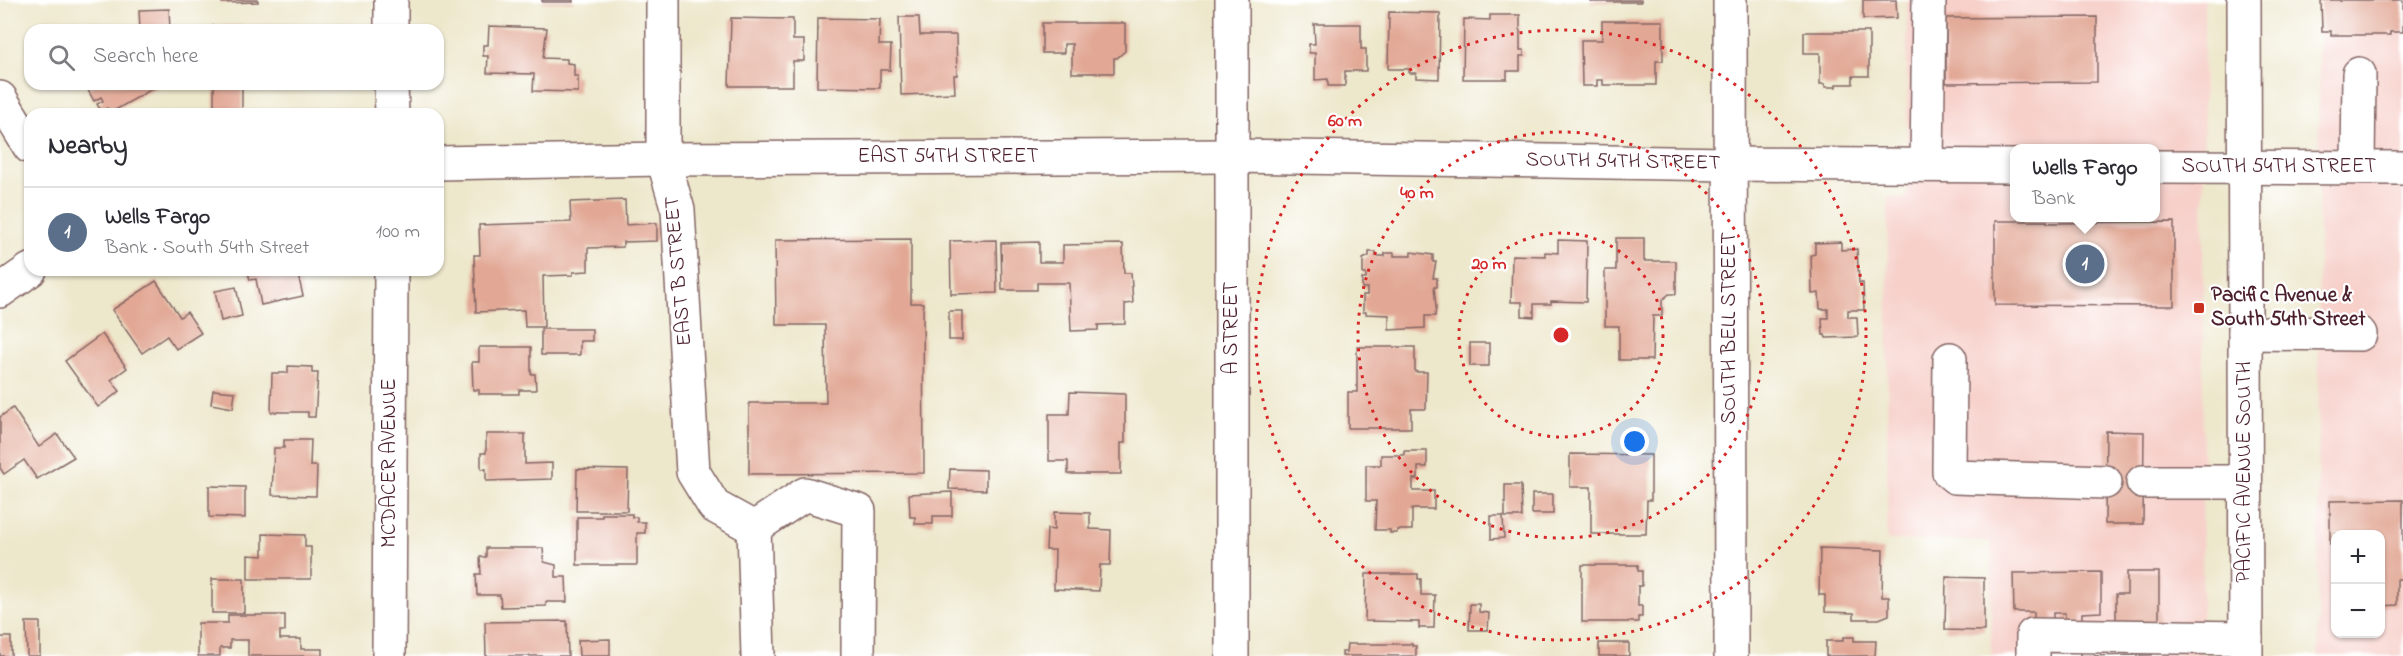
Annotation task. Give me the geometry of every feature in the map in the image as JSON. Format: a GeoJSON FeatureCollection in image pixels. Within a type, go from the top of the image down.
{"type":"FeatureCollection","features":[{"type":"Feature","properties":{"kind":"street"},"geometry":{"type":"LineString","coordinates":[[391,0],[391,24]]}},
{"type":"Feature","properties":{"kind":"street","name":"EAST B STREET"},"geometry":{"type":"LineString","coordinates":[[663,0],[663,159],[678,210],[693,472],[714,506],[754,528]]}},
{"type":"Feature","properties":{"kind":"street","name":"A STREET"},"geometry":{"type":"LineString","coordinates":[[1232,0],[1232,656]]}},
{"type":"Feature","properties":{"kind":"street","name":"SOUTH BELL STREET"},"geometry":{"type":"LineString","coordinates":[[1730,0],[1731,656]]}},
{"type":"Feature","properties":{"kind":"street"},"geometry":{"type":"LineString","coordinates":[[1927,165],[1929,0]]}},
{"type":"Feature","properties":{"kind":"street","name":"PACIFIC AVENUE SOUTH"},"geometry":{"type":"LineString","coordinates":[[2244,0],[2246,647]]}},
{"type":"Feature","properties":{"kind":"street"},"geometry":{"type":"LineString","coordinates":[[2358,168],[2359,74]]}},
{"type":"Feature","properties":{"kind":"street"},"geometry":{"type":"LineString","coordinates":[[392,90],[392,108]]}},
{"type":"Feature","properties":{"kind":"street"},"geometry":{"type":"LineString","coordinates":[[0,98],[24,137]]}},
{"type":"Feature","properties":{"kind":"street","name":"EAST 54TH STREET"},"geometry":{"type":"LineString","coordinates":[[444,163],[663,159],[1232,156]]}},
{"type":"Feature","properties":{"kind":"street","name":"SOUTH 54TH STREET"},"geometry":{"type":"LineString","coordinates":[[1232,156],[2010,166]]}},
{"type":"Feature","properties":{"kind":"street","name":"SOUTH 54TH STREET"},"geometry":{"type":"LineString","coordinates":[[2160,167],[2403,168]]}},
{"type":"Feature","properties":{"kind":"street"},"geometry":{"type":"LineString","coordinates":[[0,291],[24,274]]}},
{"type":"Feature","properties":{"kind":"street","name":"MCDACER AVENUE"},"geometry":{"type":"LineString","coordinates":[[389,656],[391,276]]}},
{"type":"Feature","properties":{"kind":"street"},"geometry":{"type":"LineString","coordinates":[[2245,333],[2360,334]]}},
{"type":"Feature","properties":{"kind":"street"},"geometry":{"type":"LineString","coordinates":[[1950,358],[1949,472],[1954,477],[2105,482]]}},
{"type":"Feature","properties":{"kind":"street"},"geometry":{"type":"LineString","coordinates":[[2143,482],[2245,482]]}},
{"type":"Feature","properties":{"kind":"street"},"geometry":{"type":"LineString","coordinates":[[758,656],[754,528],[805,494],[859,511],[858,656]]}},
{"type":"Feature","properties":{"kind":"street"},"geometry":{"type":"LineString","coordinates":[[2033,656],[2033,635],[2246,647]]}},
{"type":"Feature","properties":{"kind":"shaded area"},"geometry":{"type":"Polygon","coordinates":[[[1907,0],[2204,0],[2202,656],[1991,656],[1991,541],[1887,540],[1888,198],[1907,198],[1907,0]]]}},
{"type":"Feature","properties":{"kind":"shaded area"},"geometry":{"type":"Polygon","coordinates":[[[2319,0],[2403,0],[2403,656],[2318,656],[2319,0]]]}},
{"type":"Feature","properties":{"kind":"building"},"geometry":{"type":"Polygon","coordinates":[[[222,0],[258,0],[258,2],[222,3],[222,0]]]}},
{"type":"Feature","properties":{"kind":"building"},"geometry":{"type":"Polygon","coordinates":[[[542,0],[573,0],[573,2],[542,2],[542,0]]]}},
{"type":"Feature","properties":{"kind":"building"},"geometry":{"type":"Polygon","coordinates":[[[1591,0],[1641,0],[1641,2],[1591,2],[1591,0]]]}},
{"type":"Feature","properties":{"kind":"building"},"geometry":{"type":"Polygon","coordinates":[[[1863,0],[1896,0],[1897,18],[1863,19],[1863,0]]]}},
{"type":"Feature","properties":{"kind":"building"},"geometry":{"type":"Polygon","coordinates":[[[2321,0],[2403,0],[2403,32],[2390,32],[2390,35],[2331,35],[2331,31],[2322,31],[2321,0]]]}},
{"type":"Feature","properties":{"kind":"building"},"geometry":{"type":"Polygon","coordinates":[[[169,9],[170,24],[140,24],[139,10],[169,9]]]}},
{"type":"Feature","properties":{"kind":"building"},"geometry":{"type":"Polygon","coordinates":[[[1389,12],[1440,13],[1439,79],[1416,78],[1416,73],[1409,73],[1409,69],[1388,69],[1389,12]]]}},
{"type":"Feature","properties":{"kind":"building"},"geometry":{"type":"Polygon","coordinates":[[[1490,15],[1520,15],[1520,50],[1524,50],[1524,56],[1520,56],[1520,71],[1507,71],[1507,79],[1463,79],[1464,19],[1490,20],[1490,15]]]}},
{"type":"Feature","properties":{"kind":"building"},"geometry":{"type":"Polygon","coordinates":[[[899,17],[919,17],[920,35],[956,35],[955,93],[901,95],[899,17]]]}},
{"type":"Feature","properties":{"kind":"building"},"geometry":{"type":"Polygon","coordinates":[[[2097,17],[2097,82],[1946,83],[1946,18],[2097,17]]]}},
{"type":"Feature","properties":{"kind":"building"},"geometry":{"type":"Polygon","coordinates":[[[731,18],[793,19],[793,40],[804,40],[804,61],[793,61],[793,86],[729,86],[731,18]]]}},
{"type":"Feature","properties":{"kind":"building"},"geometry":{"type":"Polygon","coordinates":[[[818,18],[880,19],[879,45],[891,45],[890,70],[880,70],[880,88],[817,87],[818,18]]]}},
{"type":"Feature","properties":{"kind":"building"},"geometry":{"type":"Polygon","coordinates":[[[1602,21],[1663,21],[1663,61],[1656,61],[1656,85],[1603,85],[1603,80],[1597,80],[1597,86],[1582,86],[1581,40],[1602,40],[1602,21]]]}},
{"type":"Feature","properties":{"kind":"building"},"geometry":{"type":"Polygon","coordinates":[[[1042,23],[1125,23],[1125,51],[1114,58],[1114,73],[1072,73],[1072,44],[1064,44],[1064,53],[1042,53],[1042,23]]]}},
{"type":"Feature","properties":{"kind":"building"},"geometry":{"type":"Polygon","coordinates":[[[1314,24],[1361,24],[1361,49],[1366,49],[1366,71],[1345,71],[1345,86],[1328,86],[1328,79],[1315,80],[1315,53],[1309,53],[1309,44],[1315,44],[1314,24]]]}},
{"type":"Feature","properties":{"kind":"building"},"geometry":{"type":"Polygon","coordinates":[[[489,26],[547,28],[543,58],[567,59],[567,63],[574,64],[574,76],[578,76],[578,92],[533,91],[534,74],[487,73],[488,56],[483,56],[483,45],[488,45],[489,26]]]}},
{"type":"Feature","properties":{"kind":"building"},"geometry":{"type":"Polygon","coordinates":[[[1804,32],[1869,32],[1869,76],[1853,76],[1853,84],[1836,84],[1836,87],[1825,87],[1825,84],[1820,84],[1820,53],[1804,53],[1804,32]]]}},
{"type":"Feature","properties":{"kind":"building"},"geometry":{"type":"Polygon","coordinates":[[[88,90],[150,90],[119,108],[99,108],[97,104],[103,101],[101,97],[94,101],[88,90]]]}},
{"type":"Feature","properties":{"kind":"building"},"geometry":{"type":"Polygon","coordinates":[[[214,90],[242,90],[242,108],[214,108],[214,90]]]}},
{"type":"Feature","properties":{"kind":"building"},"geometry":{"type":"Polygon","coordinates":[[[625,200],[626,225],[657,223],[657,241],[623,242],[623,247],[588,248],[588,271],[573,272],[573,275],[543,276],[544,327],[525,327],[524,310],[476,312],[474,255],[480,255],[479,225],[571,222],[570,202],[625,200]]]}},
{"type":"Feature","properties":{"kind":"building"},"geometry":{"type":"Polygon","coordinates":[[[1995,221],[2174,222],[2174,306],[1995,305],[1995,221]]]}},
{"type":"Feature","properties":{"kind":"building"},"geometry":{"type":"Polygon","coordinates":[[[1616,238],[1644,238],[1644,261],[1676,261],[1676,294],[1669,294],[1662,300],[1662,316],[1653,316],[1652,360],[1619,360],[1619,326],[1605,326],[1605,270],[1616,270],[1616,238]]]}},
{"type":"Feature","properties":{"kind":"building"},"geometry":{"type":"Polygon","coordinates":[[[911,239],[911,303],[923,303],[924,473],[749,474],[749,403],[826,403],[825,325],[776,325],[775,240],[911,239]]]}},
{"type":"Feature","properties":{"kind":"building"},"geometry":{"type":"Polygon","coordinates":[[[996,240],[997,293],[951,294],[950,241],[996,240]]]}},
{"type":"Feature","properties":{"kind":"building"},"geometry":{"type":"Polygon","coordinates":[[[1558,240],[1587,241],[1586,302],[1551,301],[1551,304],[1534,304],[1534,317],[1522,316],[1522,302],[1511,302],[1512,255],[1545,256],[1545,252],[1558,253],[1558,240]]]}},
{"type":"Feature","properties":{"kind":"building"},"geometry":{"type":"Polygon","coordinates":[[[1039,242],[1039,262],[1063,262],[1063,245],[1123,244],[1124,273],[1131,273],[1133,303],[1125,304],[1125,324],[1098,325],[1098,330],[1071,331],[1069,283],[1037,283],[1037,290],[1002,290],[1001,243],[1039,242]]]}},
{"type":"Feature","properties":{"kind":"building"},"geometry":{"type":"Polygon","coordinates":[[[1841,242],[1841,250],[1857,249],[1859,283],[1863,283],[1864,310],[1848,310],[1848,317],[1857,317],[1858,337],[1826,338],[1823,335],[1822,318],[1828,318],[1828,309],[1820,309],[1819,293],[1812,294],[1811,255],[1815,254],[1815,243],[1841,242]]]}},
{"type":"Feature","properties":{"kind":"building"},"geometry":{"type":"Polygon","coordinates":[[[1369,252],[1376,252],[1376,256],[1394,253],[1394,256],[1411,256],[1411,252],[1433,255],[1433,262],[1436,262],[1433,278],[1437,278],[1437,287],[1434,287],[1436,307],[1435,316],[1425,316],[1425,328],[1389,330],[1389,315],[1363,312],[1363,295],[1367,295],[1367,288],[1362,288],[1362,279],[1366,279],[1366,274],[1363,274],[1363,259],[1369,256],[1369,252]]]}},
{"type":"Feature","properties":{"kind":"building"},"geometry":{"type":"Polygon","coordinates":[[[249,276],[298,276],[303,296],[261,305],[256,279],[250,280],[249,276]]]}},
{"type":"Feature","properties":{"kind":"building"},"geometry":{"type":"Polygon","coordinates":[[[156,281],[180,317],[187,312],[201,333],[176,349],[167,336],[142,353],[112,310],[156,281]]]}},
{"type":"Feature","properties":{"kind":"building"},"geometry":{"type":"Polygon","coordinates":[[[236,287],[242,316],[221,321],[215,291],[236,287]]]}},
{"type":"Feature","properties":{"kind":"building"},"geometry":{"type":"Polygon","coordinates":[[[949,311],[962,311],[962,340],[949,340],[949,311]]]}},
{"type":"Feature","properties":{"kind":"building"},"geometry":{"type":"Polygon","coordinates":[[[541,329],[592,329],[592,341],[580,341],[580,355],[541,355],[541,329]]]}},
{"type":"Feature","properties":{"kind":"building"},"geometry":{"type":"Polygon","coordinates":[[[102,334],[127,368],[111,380],[120,391],[98,407],[65,361],[102,334]]]}},
{"type":"Feature","properties":{"kind":"building"},"geometry":{"type":"Polygon","coordinates":[[[1470,343],[1489,343],[1489,366],[1470,366],[1470,343]]]}},
{"type":"Feature","properties":{"kind":"building"},"geometry":{"type":"Polygon","coordinates":[[[479,347],[531,347],[531,374],[535,374],[536,390],[519,390],[519,394],[479,394],[479,390],[473,390],[472,362],[479,362],[479,347]]]}},
{"type":"Feature","properties":{"kind":"building"},"geometry":{"type":"Polygon","coordinates":[[[1357,347],[1415,347],[1415,372],[1427,372],[1426,409],[1411,409],[1411,428],[1348,428],[1348,392],[1357,392],[1357,347]]]}},
{"type":"Feature","properties":{"kind":"building"},"geometry":{"type":"Polygon","coordinates":[[[288,366],[312,367],[312,373],[318,373],[315,417],[308,417],[308,412],[271,412],[272,373],[288,373],[288,366]]]}},
{"type":"Feature","properties":{"kind":"building"},"geometry":{"type":"Polygon","coordinates":[[[213,390],[235,392],[233,408],[211,404],[213,390]]]}},
{"type":"Feature","properties":{"kind":"building"},"geometry":{"type":"Polygon","coordinates":[[[1070,392],[1125,394],[1125,443],[1121,443],[1121,474],[1068,474],[1068,461],[1049,461],[1049,414],[1069,414],[1070,392]]]}},
{"type":"Feature","properties":{"kind":"building"},"geometry":{"type":"Polygon","coordinates":[[[13,408],[39,447],[57,434],[74,457],[37,479],[24,460],[4,474],[0,468],[0,417],[13,408]]]}},
{"type":"Feature","properties":{"kind":"building"},"geometry":{"type":"Polygon","coordinates":[[[2106,431],[2144,432],[2143,524],[2105,524],[2106,431]]]}},
{"type":"Feature","properties":{"kind":"building"},"geometry":{"type":"Polygon","coordinates":[[[486,434],[525,434],[525,464],[552,463],[552,479],[486,481],[486,469],[481,469],[481,453],[486,453],[486,434]]]}},
{"type":"Feature","properties":{"kind":"building"},"geometry":{"type":"Polygon","coordinates":[[[284,440],[311,440],[310,466],[317,466],[316,496],[272,495],[274,448],[284,448],[284,440]]]}},
{"type":"Feature","properties":{"kind":"building"},"geometry":{"type":"Polygon","coordinates":[[[1404,451],[1427,451],[1427,467],[1418,467],[1418,479],[1413,479],[1413,491],[1434,491],[1434,509],[1412,509],[1412,530],[1397,530],[1397,533],[1390,533],[1390,530],[1375,530],[1376,501],[1366,501],[1366,465],[1381,465],[1381,455],[1404,455],[1404,451]]]}},
{"type":"Feature","properties":{"kind":"building"},"geometry":{"type":"Polygon","coordinates":[[[1570,454],[1651,455],[1651,500],[1647,500],[1646,534],[1591,534],[1591,487],[1570,487],[1570,454]]]}},
{"type":"Feature","properties":{"kind":"building"},"geometry":{"type":"Polygon","coordinates":[[[577,469],[628,470],[627,511],[576,511],[577,469]]]}},
{"type":"Feature","properties":{"kind":"building"},"geometry":{"type":"Polygon","coordinates":[[[950,469],[986,470],[986,490],[949,489],[950,469]]]}},
{"type":"Feature","properties":{"kind":"building"},"geometry":{"type":"Polygon","coordinates":[[[1505,485],[1521,485],[1522,517],[1505,517],[1505,485]]]}},
{"type":"Feature","properties":{"kind":"building"},"geometry":{"type":"Polygon","coordinates":[[[209,486],[245,487],[245,518],[209,517],[209,486]]]}},
{"type":"Feature","properties":{"kind":"building"},"geometry":{"type":"Polygon","coordinates":[[[952,492],[952,516],[933,516],[933,524],[915,524],[915,517],[910,517],[909,494],[952,492]]]}},
{"type":"Feature","properties":{"kind":"building"},"geometry":{"type":"Polygon","coordinates":[[[1532,494],[1553,494],[1553,514],[1532,514],[1532,494]]]}},
{"type":"Feature","properties":{"kind":"building"},"geometry":{"type":"Polygon","coordinates":[[[2403,500],[2403,579],[2397,579],[2397,605],[2385,606],[2385,530],[2331,530],[2330,544],[2330,501],[2403,500]]]}},
{"type":"Feature","properties":{"kind":"building"},"geometry":{"type":"Polygon","coordinates":[[[1054,512],[1090,513],[1090,529],[1111,530],[1110,565],[1100,565],[1099,591],[1054,589],[1055,550],[1046,550],[1047,529],[1054,530],[1054,512]]]}},
{"type":"Feature","properties":{"kind":"building"},"geometry":{"type":"Polygon","coordinates":[[[602,514],[632,514],[632,517],[637,517],[637,522],[645,522],[645,533],[637,533],[637,565],[577,565],[577,517],[602,517],[602,514]]]}},
{"type":"Feature","properties":{"kind":"building"},"geometry":{"type":"Polygon","coordinates":[[[1491,516],[1503,516],[1504,538],[1491,539],[1491,516]]]}},
{"type":"Feature","properties":{"kind":"building"},"geometry":{"type":"Polygon","coordinates":[[[263,534],[305,535],[305,547],[311,547],[311,579],[248,579],[248,555],[263,556],[263,534]]]}},
{"type":"Feature","properties":{"kind":"building"},"geometry":{"type":"Polygon","coordinates":[[[486,548],[543,548],[544,562],[556,565],[556,577],[566,577],[567,602],[546,602],[546,606],[501,607],[500,595],[477,595],[476,574],[481,574],[480,557],[486,557],[486,548]]]}},
{"type":"Feature","properties":{"kind":"building"},"geometry":{"type":"Polygon","coordinates":[[[1820,548],[1883,550],[1882,597],[1889,597],[1889,615],[1879,619],[1854,619],[1854,613],[1825,612],[1825,595],[1819,595],[1820,548]]]}},
{"type":"Feature","properties":{"kind":"building"},"geometry":{"type":"Polygon","coordinates":[[[1582,565],[1638,565],[1638,571],[1642,571],[1642,586],[1638,586],[1638,606],[1642,606],[1642,617],[1638,617],[1638,622],[1582,622],[1582,565]]]}},
{"type":"Feature","properties":{"kind":"building"},"geometry":{"type":"Polygon","coordinates":[[[2101,572],[2101,612],[2082,613],[2082,621],[2065,621],[2065,613],[2053,613],[2053,621],[2034,621],[2034,612],[2014,612],[2013,573],[2101,572]]]}},
{"type":"Feature","properties":{"kind":"building"},"geometry":{"type":"Polygon","coordinates":[[[2127,572],[2159,572],[2159,631],[2116,628],[2116,594],[2127,594],[2127,572]]]}},
{"type":"Feature","properties":{"kind":"building"},"geometry":{"type":"Polygon","coordinates":[[[1366,574],[1418,574],[1418,579],[1421,579],[1421,595],[1435,595],[1434,628],[1419,628],[1419,622],[1365,621],[1366,574]]]}},
{"type":"Feature","properties":{"kind":"building"},"geometry":{"type":"Polygon","coordinates":[[[1946,577],[1984,578],[1984,631],[1945,630],[1946,577]]]}},
{"type":"Feature","properties":{"kind":"building"},"geometry":{"type":"Polygon","coordinates":[[[212,579],[244,579],[244,613],[212,613],[212,579]]]}},
{"type":"Feature","properties":{"kind":"building"},"geometry":{"type":"Polygon","coordinates":[[[1470,604],[1479,604],[1479,612],[1489,613],[1488,630],[1469,630],[1470,604]]]}},
{"type":"Feature","properties":{"kind":"building"},"geometry":{"type":"Polygon","coordinates":[[[228,615],[285,615],[285,631],[280,631],[280,639],[301,639],[301,649],[322,649],[322,656],[248,656],[248,640],[230,640],[230,648],[220,648],[220,656],[198,656],[198,623],[228,623],[228,615]]]}},
{"type":"Feature","properties":{"kind":"building"},"geometry":{"type":"Polygon","coordinates":[[[567,621],[568,656],[486,656],[485,622],[567,621]]]}},
{"type":"Feature","properties":{"kind":"building"},"geometry":{"type":"Polygon","coordinates":[[[26,622],[40,622],[40,656],[27,656],[26,622]]]}},
{"type":"Feature","properties":{"kind":"building"},"geometry":{"type":"Polygon","coordinates":[[[0,637],[11,637],[11,656],[0,656],[0,637]]]}},
{"type":"Feature","properties":{"kind":"building"},"geometry":{"type":"Polygon","coordinates":[[[1843,637],[1854,637],[1854,641],[1876,641],[1875,656],[1826,656],[1826,641],[1843,641],[1843,637]]]}},
{"type":"Feature","properties":{"kind":"building"},"geometry":{"type":"Polygon","coordinates":[[[2152,638],[2152,655],[2081,656],[2081,652],[2113,652],[2152,638]]]}},
{"type":"Feature","properties":{"kind":"building"},"geometry":{"type":"Polygon","coordinates":[[[610,639],[610,656],[579,656],[578,640],[610,639]]]}},
{"type":"Feature","properties":{"kind":"building"},"geometry":{"type":"Polygon","coordinates":[[[1599,643],[1629,643],[1629,656],[1599,656],[1599,643]]]}},
{"type":"Feature","properties":{"kind":"building"},"geometry":{"type":"Polygon","coordinates":[[[1347,644],[1412,644],[1416,646],[1416,656],[1342,656],[1342,652],[1346,652],[1347,644]]]}},
{"type":"Feature","properties":{"kind":"place","name":"Wells Fargo"},"geometry":{"type":"Point","coordinates":[2085,264]}},
{"type":"Feature","properties":{"kind":"place","name":"Pacific Avenue & South 54th Street"},"geometry":{"type":"Point","coordinates":[2199,308]}}]}
